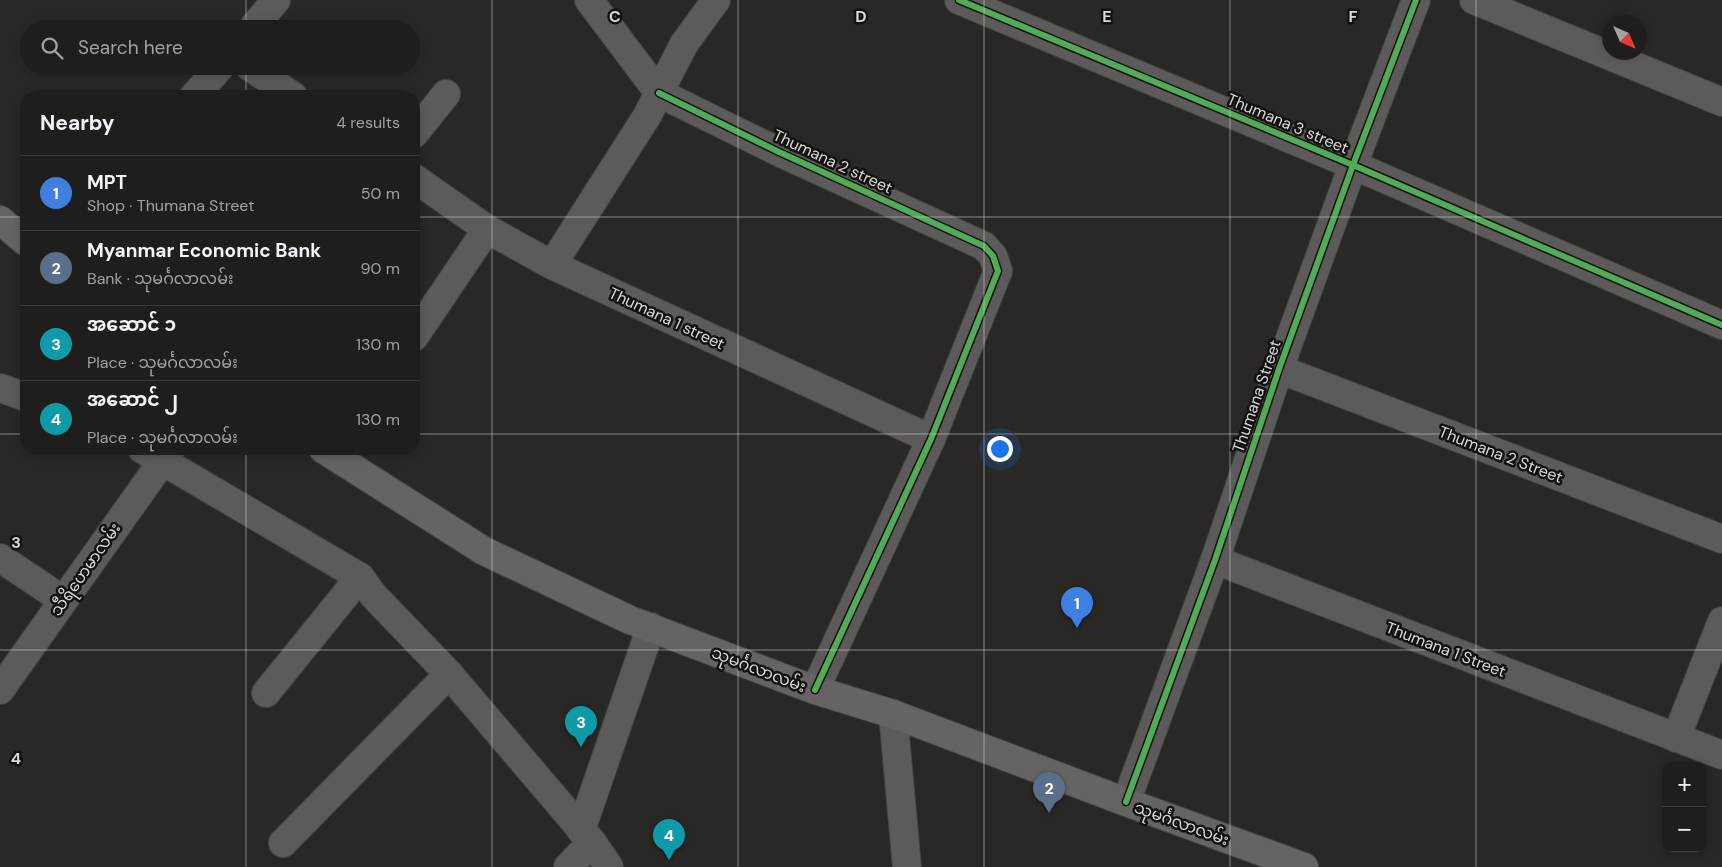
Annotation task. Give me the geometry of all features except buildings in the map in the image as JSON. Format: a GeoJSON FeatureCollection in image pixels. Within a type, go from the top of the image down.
{"type":"FeatureCollection","features":[{"type":"Feature","properties":{"kind":"main road"},"geometry":{"type":"LineString","coordinates":[[0,220],[20,237]]}},
{"type":"Feature","properties":{"kind":"main road","name":"သုမင်္ဂလာလမ်း"},"geometry":{"type":"LineString","coordinates":[[337,455],[484,551],[630,620],[815,690],[893,714],[1290,864]]}},
{"type":"Feature","properties":{"kind":"street"},"geometry":{"type":"LineString","coordinates":[[259,20],[276,0]]}},
{"type":"Feature","properties":{"kind":"street"},"geometry":{"type":"LineString","coordinates":[[590,0],[659,92]]}},
{"type":"Feature","properties":{"kind":"street"},"geometry":{"type":"LineString","coordinates":[[552,265],[646,116],[684,44],[716,0]]}},
{"type":"Feature","properties":{"kind":"street","name":"Thumana 3 street"},"geometry":{"type":"LineString","coordinates":[[959,0],[1720,318]]}},
{"type":"Feature","properties":{"kind":"street","name":"Thumana Street"},"geometry":{"type":"LineString","coordinates":[[1126,802],[1215,560],[1279,369],[1353,165],[1416,0]]}},
{"type":"Feature","properties":{"kind":"street"},"geometry":{"type":"LineString","coordinates":[[1474,0],[1722,102]]}},
{"type":"Feature","properties":{"kind":"street"},"geometry":{"type":"LineString","coordinates":[[199,90],[213,75]]}},
{"type":"Feature","properties":{"kind":"street"},"geometry":{"type":"LineString","coordinates":[[263,75],[284,90]]}},
{"type":"Feature","properties":{"kind":"street","name":"Thumana 2 street"},"geometry":{"type":"LineString","coordinates":[[659,92],[778,152],[984,246],[993,256],[998,271],[930,439]]}},
{"type":"Feature","properties":{"kind":"street"},"geometry":{"type":"LineString","coordinates":[[420,126],[446,94]]}},
{"type":"Feature","properties":{"kind":"street","name":"Thumana 1 street"},"geometry":{"type":"LineString","coordinates":[[420,182],[487,229],[552,265],[930,439]]}},
{"type":"Feature","properties":{"kind":"street"},"geometry":{"type":"LineString","coordinates":[[420,328],[487,229]]}},
{"type":"Feature","properties":{"kind":"street","name":"Thumana 2 Street"},"geometry":{"type":"LineString","coordinates":[[1279,369],[1722,539]]}},
{"type":"Feature","properties":{"kind":"street"},"geometry":{"type":"LineString","coordinates":[[0,388],[20,395]]}},
{"type":"Feature","properties":{"kind":"street"},"geometry":{"type":"LineString","coordinates":[[815,690],[930,439]]}},
{"type":"Feature","properties":{"kind":"street","name":"သီရိဟေမာလမ်း"},"geometry":{"type":"LineString","coordinates":[[0,690],[63,600],[158,455]]}},
{"type":"Feature","properties":{"kind":"street"},"geometry":{"type":"LineString","coordinates":[[162,455],[360,577],[373,595],[449,674],[587,836],[609,867]]}},
{"type":"Feature","properties":{"kind":"street"},"geometry":{"type":"LineString","coordinates":[[0,558],[63,600]]}},
{"type":"Feature","properties":{"kind":"street","name":"Thumana 1 Street"},"geometry":{"type":"LineString","coordinates":[[1215,560],[1722,755]]}},
{"type":"Feature","properties":{"kind":"street"},"geometry":{"type":"LineString","coordinates":[[266,693],[360,577]]}},
{"type":"Feature","properties":{"kind":"street"},"geometry":{"type":"LineString","coordinates":[[1676,738],[1722,621]]}},
{"type":"Feature","properties":{"kind":"street"},"geometry":{"type":"LineString","coordinates":[[568,867],[587,836],[651,628]]}},
{"type":"Feature","properties":{"kind":"street"},"geometry":{"type":"LineString","coordinates":[[283,843],[449,674]]}},
{"type":"Feature","properties":{"kind":"street"},"geometry":{"type":"LineString","coordinates":[[893,714],[907,867]]}},
{"type":"Feature","properties":{"kind":"cycle path"},"geometry":{"type":"LineString","coordinates":[[959,0],[1353,165],[1722,325]]}},
{"type":"Feature","properties":{"kind":"cycle path"},"geometry":{"type":"LineString","coordinates":[[1126,802],[1215,560],[1279,369],[1353,165],[1416,0]]}},
{"type":"Feature","properties":{"kind":"cycle path"},"geometry":{"type":"LineString","coordinates":[[659,93],[779,152],[984,246],[993,256],[998,271],[931,439],[815,690]]}},
{"type":"Feature","properties":{"kind":"place","name":"MPT"},"geometry":{"type":"Point","coordinates":[1077,628]}},
{"type":"Feature","properties":{"kind":"place","name":"အဆောင် ၁"},"geometry":{"type":"Point","coordinates":[581,747]}},
{"type":"Feature","properties":{"kind":"place","name":"Myanmar Economic Bank"},"geometry":{"type":"Point","coordinates":[1049,813]}},
{"type":"Feature","properties":{"kind":"place","name":"အဆောင် ၂"},"geometry":{"type":"Point","coordinates":[669,860]}}]}
